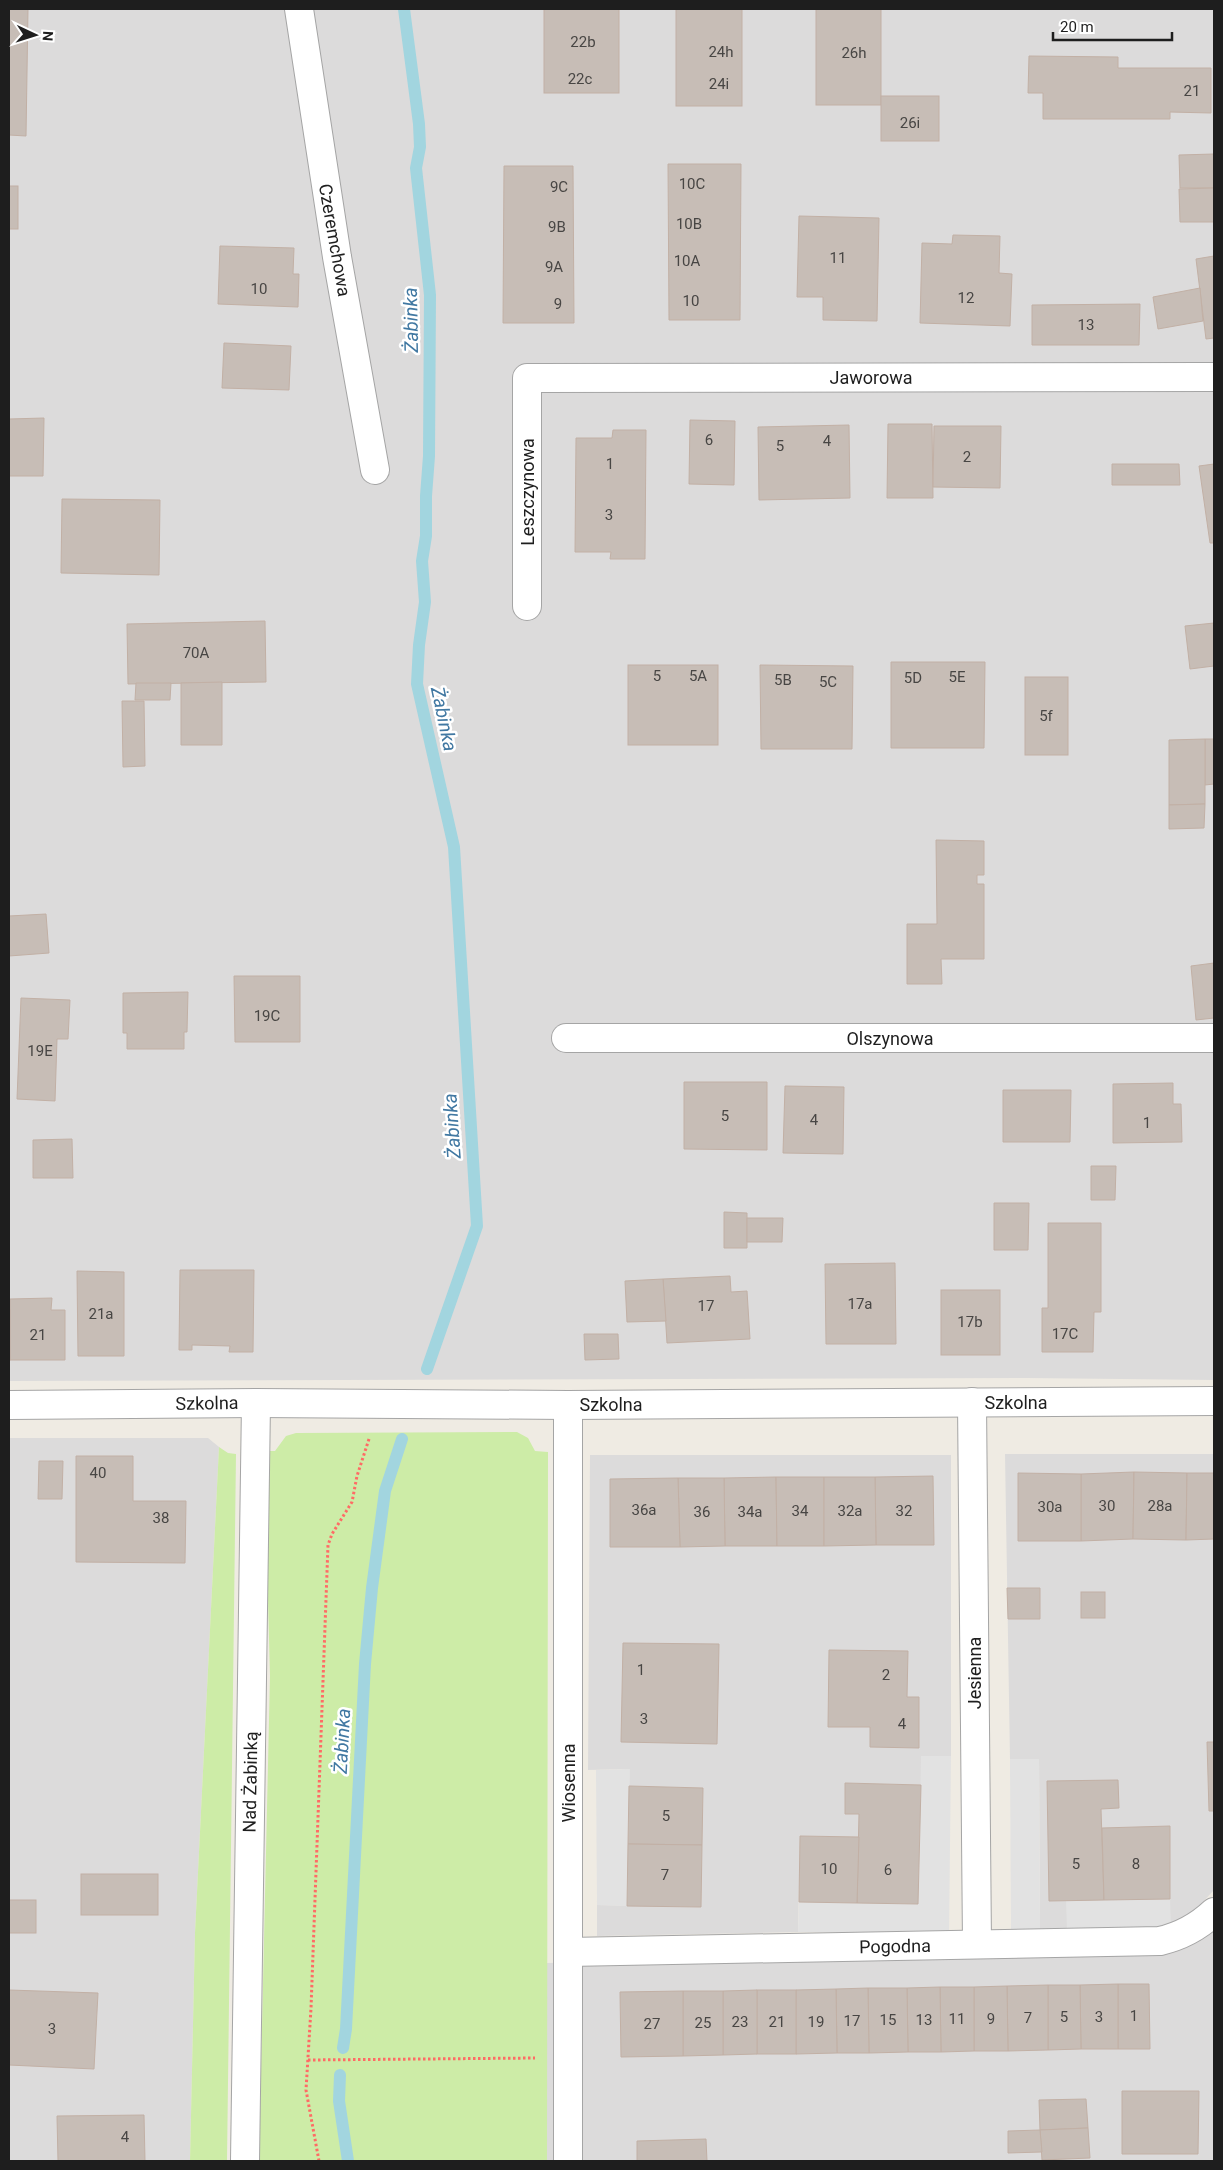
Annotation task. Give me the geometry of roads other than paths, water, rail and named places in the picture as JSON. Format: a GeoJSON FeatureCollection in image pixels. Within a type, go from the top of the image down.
{"type":"FeatureCollection","features":[{"type":"Feature","properties":{"kind":"street","name":"Czeremchowa"},"geometry":{"type":"LineString","coordinates":[[299,9],[326,189],[375,470]]}},
{"type":"Feature","properties":{"kind":"street","name":"Jaworowa"},"geometry":{"type":"LineString","coordinates":[[528,378],[1214,377]]}},
{"type":"Feature","properties":{"kind":"street","name":"Leszczynowa"},"geometry":{"type":"LineString","coordinates":[[527,606],[528,378]]}},
{"type":"Feature","properties":{"kind":"street","name":"Olszynowa"},"geometry":{"type":"LineString","coordinates":[[566,1038],[1214,1038]]}},
{"type":"Feature","properties":{"kind":"street","name":"Szkolna"},"geometry":{"type":"LineString","coordinates":[[9,1405],[256,1403],[568,1405],[1214,1401]]}},
{"type":"Feature","properties":{"kind":"street","name":"Jesienna"},"geometry":{"type":"LineString","coordinates":[[972,1402],[977,1944]]}},
{"type":"Feature","properties":{"kind":"street","name":"Nad Żabinką"},"geometry":{"type":"LineString","coordinates":[[245,2161],[256,1403]]}},
{"type":"Feature","properties":{"kind":"street","name":"Wiosenna"},"geometry":{"type":"LineString","coordinates":[[568,1405],[568,2161]]}},
{"type":"Feature","properties":{"kind":"street","name":"Pogodna"},"geometry":{"type":"LineString","coordinates":[[568,1952],[1160,1941],[1187,1932],[1200,1925],[1214,1912]]}},
{"type":"Feature","properties":{"kind":"waterway","name":"Żabinka"},"geometry":{"type":"LineString","coordinates":[[404,9],[419,124],[420,147],[416,168],[430,295],[429,456],[426,536],[422,561],[425,602],[419,645],[417,684],[454,847],[477,1226],[427,1369]]}},
{"type":"Feature","properties":{"kind":"waterway","name":"Żabinka"},"geometry":{"type":"LineString","coordinates":[[343,2048],[346,2029],[365,1664],[372,1588],[385,1491],[402,1439]]}},
{"type":"Feature","properties":{"kind":"waterway","name":"Żabinka"},"geometry":{"type":"LineString","coordinates":[[340,2075],[339,2101],[348,2161]]}}]}
